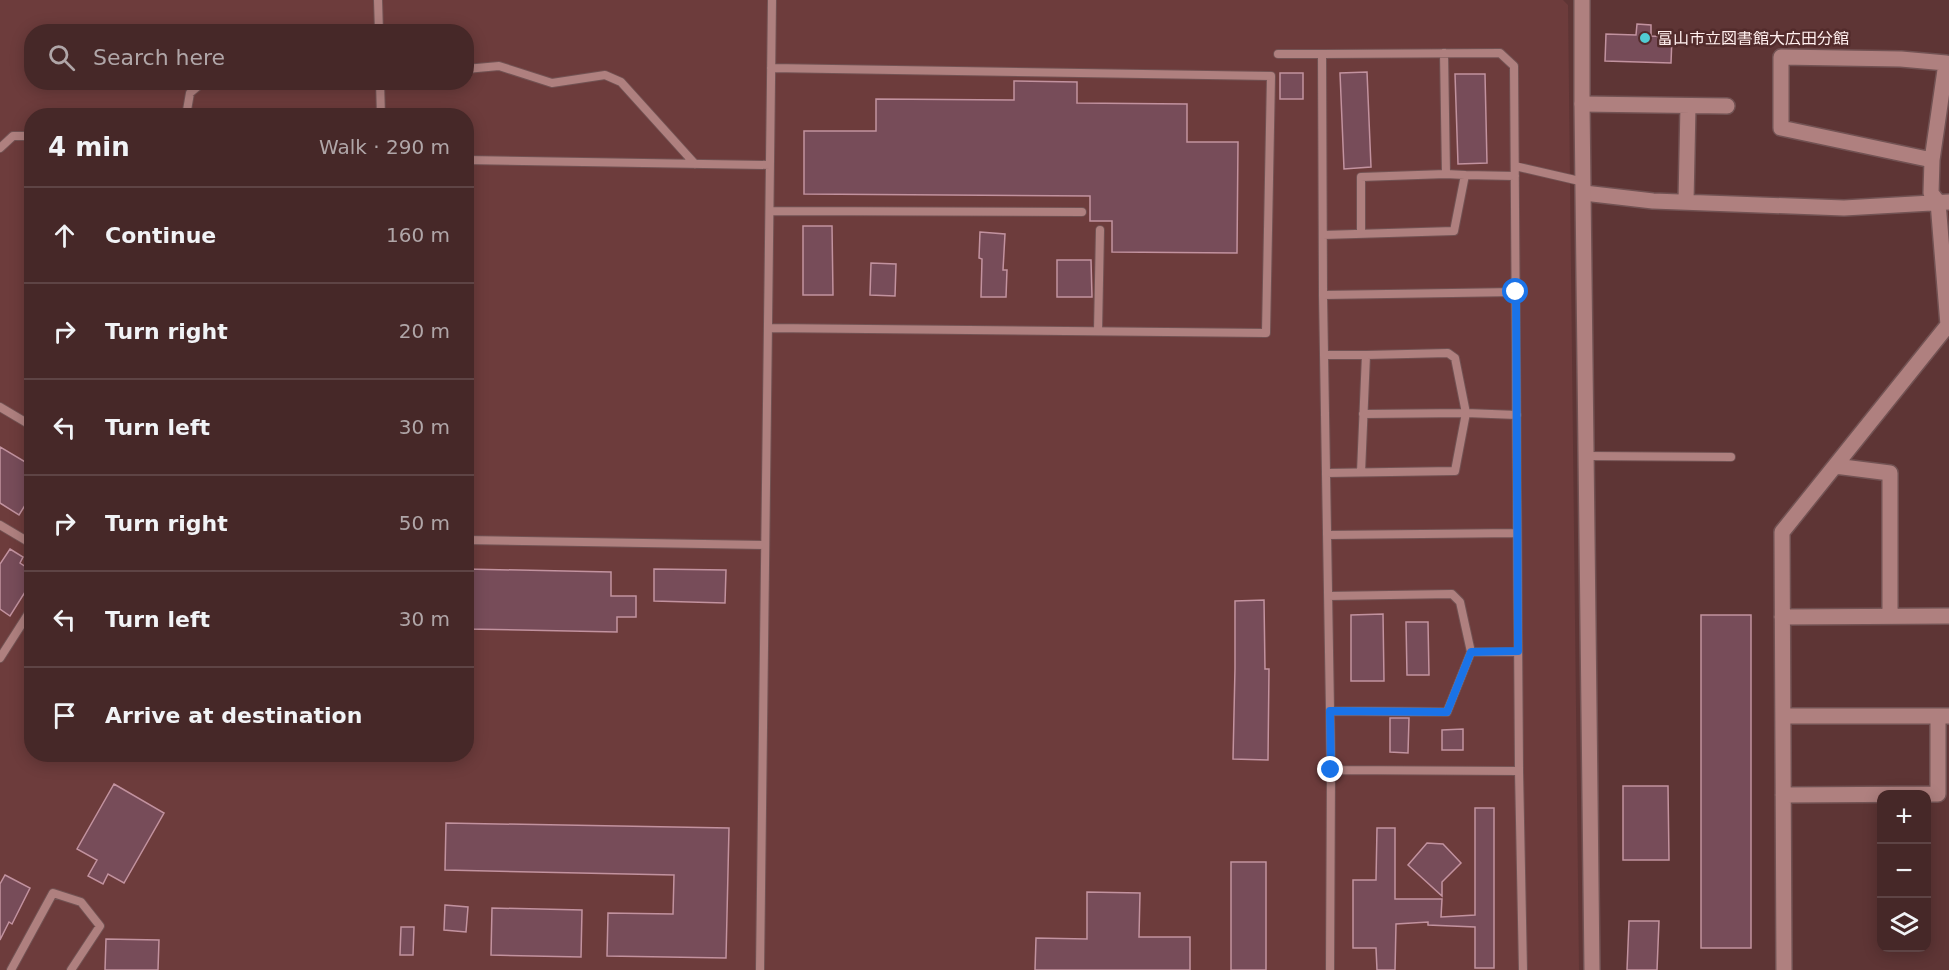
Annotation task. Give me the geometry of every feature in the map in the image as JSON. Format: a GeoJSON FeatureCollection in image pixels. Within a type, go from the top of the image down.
{"type":"FeatureCollection","features":[{"type":"Feature","properties":{"kind":"street"},"geometry":{"type":"LineString","coordinates":[[1582,0],[1592,970]]}},
{"type":"Feature","properties":{"kind":"street"},"geometry":{"type":"LineString","coordinates":[[1932,160],[1780,128],[1781,57],[1901,59],[1946,63],[1932,160],[1931,193],[1943,202]]}},
{"type":"Feature","properties":{"kind":"street"},"geometry":{"type":"LineString","coordinates":[[1582,104],[1727,106]]}},
{"type":"Feature","properties":{"kind":"street"},"geometry":{"type":"LineString","coordinates":[[1686,201],[1688,106]]}},
{"type":"Feature","properties":{"kind":"street"},"geometry":{"type":"LineString","coordinates":[[1584,187],[1653,201],[1844,208],[1943,202]]}},
{"type":"Feature","properties":{"kind":"street"},"geometry":{"type":"LineString","coordinates":[[1785,970],[1782,532],[1948,325],[1943,202]]}},
{"type":"Feature","properties":{"kind":"street"},"geometry":{"type":"LineString","coordinates":[[1835,466],[1890,473],[1890,616]]}},
{"type":"Feature","properties":{"kind":"street"},"geometry":{"type":"LineString","coordinates":[[1782,617],[1949,616]]}},
{"type":"Feature","properties":{"kind":"street"},"geometry":{"type":"LineString","coordinates":[[1783,795],[1943,794],[1944,716],[1784,716]]}},
{"type":"Feature","properties":{"kind":"lane"},"geometry":{"type":"LineString","coordinates":[[378,0],[379,24]]}},
{"type":"Feature","properties":{"kind":"lane"},"geometry":{"type":"LineString","coordinates":[[760,970],[772,0]]}},
{"type":"Feature","properties":{"kind":"lane"},"geometry":{"type":"LineString","coordinates":[[1444,53],[1446,174]]}},
{"type":"Feature","properties":{"kind":"lane"},"geometry":{"type":"LineString","coordinates":[[1278,54],[1500,53],[1514,66],[1519,771],[1523,970]]}},
{"type":"Feature","properties":{"kind":"lane"},"geometry":{"type":"LineString","coordinates":[[1322,54],[1323,295],[1331,770],[1329,970]]}},
{"type":"Feature","properties":{"kind":"lane"},"geometry":{"type":"LineString","coordinates":[[474,68],[500,66],[552,83],[605,75],[613,78],[621,82],[695,164]]}},
{"type":"Feature","properties":{"kind":"lane"},"geometry":{"type":"LineString","coordinates":[[768,328],[1266,333],[1270,76],[771,68]]}},
{"type":"Feature","properties":{"kind":"lane"},"geometry":{"type":"LineString","coordinates":[[187,108],[190,93],[194,90]]}},
{"type":"Feature","properties":{"kind":"lane"},"geometry":{"type":"LineString","coordinates":[[380,90],[381,108]]}},
{"type":"Feature","properties":{"kind":"lane"},"geometry":{"type":"LineString","coordinates":[[0,148],[13,136],[24,136]]}},
{"type":"Feature","properties":{"kind":"lane"},"geometry":{"type":"LineString","coordinates":[[474,160],[770,165]]}},
{"type":"Feature","properties":{"kind":"lane"},"geometry":{"type":"LineString","coordinates":[[1515,166],[1584,187]]}},
{"type":"Feature","properties":{"kind":"lane"},"geometry":{"type":"LineString","coordinates":[[1361,234],[1360,177],[1446,174],[1515,176]]}},
{"type":"Feature","properties":{"kind":"lane"},"geometry":{"type":"LineString","coordinates":[[1323,235],[1454,231],[1465,175]]}},
{"type":"Feature","properties":{"kind":"lane"},"geometry":{"type":"LineString","coordinates":[[770,211],[1082,212]]}},
{"type":"Feature","properties":{"kind":"lane"},"geometry":{"type":"LineString","coordinates":[[1098,331],[1100,230]]}},
{"type":"Feature","properties":{"kind":"lane"},"geometry":{"type":"LineString","coordinates":[[1323,295],[1516,292]]}},
{"type":"Feature","properties":{"kind":"lane"},"geometry":{"type":"LineString","coordinates":[[1324,356],[1448,354],[1455,358],[1466,413],[1455,471],[1326,473]]}},
{"type":"Feature","properties":{"kind":"lane"},"geometry":{"type":"LineString","coordinates":[[1361,472],[1365,355]]}},
{"type":"Feature","properties":{"kind":"lane"},"geometry":{"type":"LineString","coordinates":[[0,407],[24,421]]}},
{"type":"Feature","properties":{"kind":"lane"},"geometry":{"type":"LineString","coordinates":[[1363,414],[1517,415]]}},
{"type":"Feature","properties":{"kind":"lane"},"geometry":{"type":"LineString","coordinates":[[1586,456],[1731,457]]}},
{"type":"Feature","properties":{"kind":"lane"},"geometry":{"type":"LineString","coordinates":[[0,525],[24,539]]}},
{"type":"Feature","properties":{"kind":"lane"},"geometry":{"type":"LineString","coordinates":[[1327,535],[1517,533]]}},
{"type":"Feature","properties":{"kind":"lane"},"geometry":{"type":"LineString","coordinates":[[474,540],[765,545]]}},
{"type":"Feature","properties":{"kind":"lane"},"geometry":{"type":"LineString","coordinates":[[1328,596],[1452,594],[1460,602],[1471,652],[1447,712],[1330,711]]}},
{"type":"Feature","properties":{"kind":"lane"},"geometry":{"type":"LineString","coordinates":[[0,658],[3,646],[24,618]]}},
{"type":"Feature","properties":{"kind":"lane"},"geometry":{"type":"LineString","coordinates":[[1471,652],[1518,651]]}},
{"type":"Feature","properties":{"kind":"lane"},"geometry":{"type":"LineString","coordinates":[[1331,770],[1519,771]]}},
{"type":"Feature","properties":{"kind":"lane"},"geometry":{"type":"LineString","coordinates":[[11,970],[53,893],[81,902],[100,926],[71,970]]}},
{"type":"Feature","properties":{"kind":"shaded area"},"geometry":{"type":"Polygon","coordinates":[[[0,0],[1563,0],[1568,5],[1579,970],[0,970],[0,0]]]}},
{"type":"Feature","properties":{"kind":"building"},"geometry":{"type":"Polygon","coordinates":[[[1637,24],[1651,25],[1651,36],[1672,37],[1671,63],[1605,61],[1606,34],[1636,35],[1637,24]]]}},
{"type":"Feature","properties":{"kind":"building"},"geometry":{"type":"Polygon","coordinates":[[[1367,72],[1371,167],[1344,169],[1340,73],[1367,72]]]}},
{"type":"Feature","properties":{"kind":"building"},"geometry":{"type":"Polygon","coordinates":[[[1280,73],[1303,73],[1303,99],[1280,99],[1280,73]]]}},
{"type":"Feature","properties":{"kind":"building"},"geometry":{"type":"Polygon","coordinates":[[[1455,74],[1485,74],[1487,163],[1458,164],[1455,74]]]}},
{"type":"Feature","properties":{"kind":"building"},"geometry":{"type":"Polygon","coordinates":[[[1014,81],[1077,82],[1077,103],[1187,104],[1187,142],[1238,142],[1237,253],[1112,252],[1112,221],[1090,221],[1090,196],[804,194],[804,131],[876,131],[876,99],[1014,100],[1014,81]]]}},
{"type":"Feature","properties":{"kind":"building"},"geometry":{"type":"Polygon","coordinates":[[[803,226],[832,226],[833,295],[803,295],[803,226]]]}},
{"type":"Feature","properties":{"kind":"building"},"geometry":{"type":"Polygon","coordinates":[[[980,232],[1005,234],[1003,270],[1007,270],[1006,297],[981,297],[980,232]]]}},
{"type":"Feature","properties":{"kind":"building"},"geometry":{"type":"Polygon","coordinates":[[[1057,260],[1091,260],[1092,297],[1057,297],[1057,260]]]}},
{"type":"Feature","properties":{"kind":"building"},"geometry":{"type":"Polygon","coordinates":[[[871,263],[896,264],[895,296],[870,295],[871,263]]]}},
{"type":"Feature","properties":{"kind":"building"},"geometry":{"type":"Polygon","coordinates":[[[0,447],[24,461],[24,507],[19,515],[0,503],[0,447]]]}},
{"type":"Feature","properties":{"kind":"building"},"geometry":{"type":"Polygon","coordinates":[[[10,549],[23,557],[20,563],[24,566],[24,594],[10,616],[0,609],[0,564],[10,549]]]}},
{"type":"Feature","properties":{"kind":"building"},"geometry":{"type":"Polygon","coordinates":[[[474,569],[611,572],[611,596],[636,596],[636,617],[617,617],[617,632],[474,629],[474,569]]]}},
{"type":"Feature","properties":{"kind":"building"},"geometry":{"type":"Polygon","coordinates":[[[654,569],[726,570],[725,603],[654,601],[654,569]]]}},
{"type":"Feature","properties":{"kind":"building"},"geometry":{"type":"Polygon","coordinates":[[[1264,600],[1265,669],[1269,669],[1268,760],[1233,759],[1235,601],[1264,600]]]}},
{"type":"Feature","properties":{"kind":"building"},"geometry":{"type":"Polygon","coordinates":[[[1383,614],[1384,681],[1351,681],[1351,615],[1383,614]]]}},
{"type":"Feature","properties":{"kind":"building"},"geometry":{"type":"Polygon","coordinates":[[[1701,615],[1751,615],[1751,948],[1701,948],[1701,615]]]}},
{"type":"Feature","properties":{"kind":"building"},"geometry":{"type":"Polygon","coordinates":[[[1406,622],[1428,622],[1429,675],[1407,675],[1406,622]]]}},
{"type":"Feature","properties":{"kind":"building"},"geometry":{"type":"Polygon","coordinates":[[[1390,718],[1409,718],[1408,753],[1390,752],[1390,718]]]}},
{"type":"Feature","properties":{"kind":"building"},"geometry":{"type":"Polygon","coordinates":[[[1463,729],[1463,750],[1442,750],[1442,730],[1463,729]]]}},
{"type":"Feature","properties":{"kind":"building"},"geometry":{"type":"Polygon","coordinates":[[[114,784],[164,813],[124,883],[108,874],[103,884],[88,876],[97,860],[77,849],[114,784]]]}},
{"type":"Feature","properties":{"kind":"building"},"geometry":{"type":"Polygon","coordinates":[[[1623,786],[1668,786],[1669,860],[1623,860],[1623,786]]]}},
{"type":"Feature","properties":{"kind":"building"},"geometry":{"type":"Polygon","coordinates":[[[1475,808],[1494,808],[1494,968],[1475,968],[1475,927],[1428,925],[1428,922],[1396,924],[1395,970],[1377,970],[1376,948],[1353,948],[1353,880],[1376,880],[1377,828],[1395,828],[1395,899],[1442,899],[1441,917],[1475,915],[1475,808]]]}},
{"type":"Feature","properties":{"kind":"building"},"geometry":{"type":"Polygon","coordinates":[[[446,823],[729,828],[726,958],[607,956],[608,913],[673,914],[674,875],[445,870],[446,823]]]}},
{"type":"Feature","properties":{"kind":"building"},"geometry":{"type":"Polygon","coordinates":[[[1427,843],[1443,844],[1461,863],[1442,882],[1442,896],[1408,865],[1427,843]]]}},
{"type":"Feature","properties":{"kind":"building"},"geometry":{"type":"Polygon","coordinates":[[[1231,862],[1266,862],[1266,970],[1231,970],[1231,862]]]}},
{"type":"Feature","properties":{"kind":"building"},"geometry":{"type":"Polygon","coordinates":[[[5,875],[30,888],[12,924],[9,922],[0,940],[0,884],[5,875]]]}},
{"type":"Feature","properties":{"kind":"building"},"geometry":{"type":"Polygon","coordinates":[[[1087,892],[1140,893],[1139,937],[1190,937],[1190,970],[1035,970],[1036,938],[1087,939],[1087,892]]]}},
{"type":"Feature","properties":{"kind":"building"},"geometry":{"type":"Polygon","coordinates":[[[445,905],[468,907],[466,932],[444,930],[445,905]]]}},
{"type":"Feature","properties":{"kind":"building"},"geometry":{"type":"Polygon","coordinates":[[[492,908],[582,910],[581,957],[491,955],[492,908]]]}},
{"type":"Feature","properties":{"kind":"building"},"geometry":{"type":"Polygon","coordinates":[[[1629,921],[1659,921],[1657,970],[1627,970],[1629,921]]]}},
{"type":"Feature","properties":{"kind":"building"},"geometry":{"type":"Polygon","coordinates":[[[401,927],[414,927],[413,955],[400,955],[401,927]]]}},
{"type":"Feature","properties":{"kind":"building"},"geometry":{"type":"Polygon","coordinates":[[[106,939],[159,940],[158,970],[105,970],[106,939]]]}},
{"type":"Feature","properties":{"kind":"place","name":"富山市立図書館大広田分館"},"geometry":{"type":"Point","coordinates":[1645,38]}},
{"type":"Feature","properties":{"kind":"route"},"geometry":{"type":"LineString","coordinates":[[1331,770],[1330,711],[1447,712],[1471,652],[1518,651],[1516,292]]}}]}
